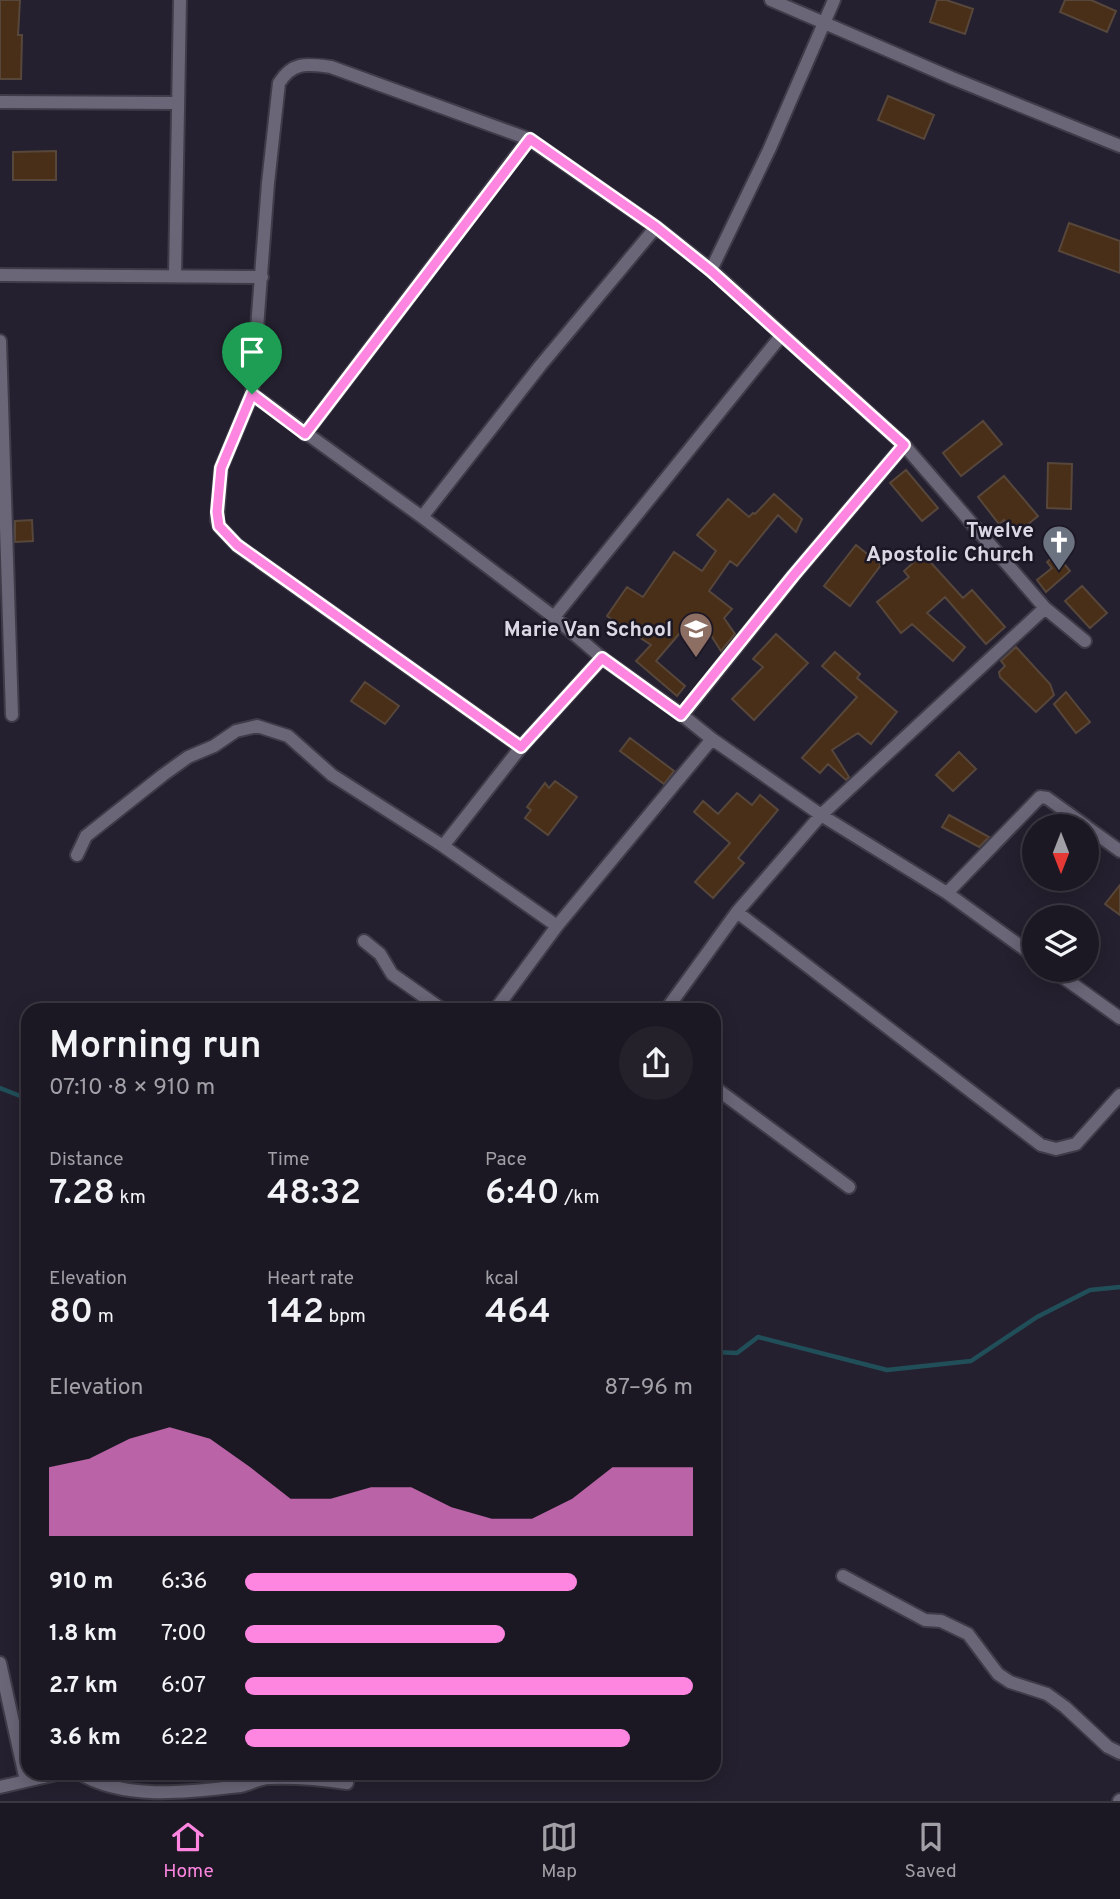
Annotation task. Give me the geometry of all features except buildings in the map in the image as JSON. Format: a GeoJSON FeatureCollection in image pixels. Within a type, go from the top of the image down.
{"type":"FeatureCollection","features":[{"type":"Feature","properties":{"kind":"street"},"geometry":{"type":"LineString","coordinates":[[175,276],[180,0]]}},
{"type":"Feature","properties":{"kind":"street"},"geometry":{"type":"LineString","coordinates":[[771,0],[952,79],[1120,146]]}},
{"type":"Feature","properties":{"kind":"street"},"geometry":{"type":"LineString","coordinates":[[711,271],[769,150],[834,0]]}},
{"type":"Feature","properties":{"kind":"street"},"geometry":{"type":"LineString","coordinates":[[521,747],[237,545],[219,526],[217,512],[221,468],[252,394],[268,183],[279,83],[288,70],[312,64],[331,67],[530,139],[656,227],[711,271],[904,445],[1045,608],[1084,641]]}},
{"type":"Feature","properties":{"kind":"street"},"geometry":{"type":"LineString","coordinates":[[0,102],[177,103]]}},
{"type":"Feature","properties":{"kind":"street"},"geometry":{"type":"LineString","coordinates":[[305,434],[530,139]]}},
{"type":"Feature","properties":{"kind":"street"},"geometry":{"type":"LineString","coordinates":[[422,517],[540,366],[656,227]]}},
{"type":"Feature","properties":{"kind":"street"},"geometry":{"type":"LineString","coordinates":[[0,275],[262,277]]}},
{"type":"Feature","properties":{"kind":"street"},"geometry":{"type":"LineString","coordinates":[[554,617],[781,336]]}},
{"type":"Feature","properties":{"kind":"street"},"geometry":{"type":"LineString","coordinates":[[0,341],[4,611],[12,715]]}},
{"type":"Feature","properties":{"kind":"street"},"geometry":{"type":"LineString","coordinates":[[252,394],[422,517],[712,740],[821,815],[947,893],[1022,947]]}},
{"type":"Feature","properties":{"kind":"street"},"geometry":{"type":"LineString","coordinates":[[681,715],[793,576],[904,445]]}},
{"type":"Feature","properties":{"kind":"street"},"geometry":{"type":"LineString","coordinates":[[671,1003],[737,912],[821,815],[1045,608]]}},
{"type":"Feature","properties":{"kind":"street"},"geometry":{"type":"LineString","coordinates":[[443,846],[521,747],[602,658]]}},
{"type":"Feature","properties":{"kind":"street"},"geometry":{"type":"LineString","coordinates":[[77,855],[86,836],[188,757],[214,746],[236,731],[257,726],[288,736],[332,775],[443,846],[557,926]]}},
{"type":"Feature","properties":{"kind":"street"},"geometry":{"type":"LineString","coordinates":[[500,1003],[557,926],[712,740]]}},
{"type":"Feature","properties":{"kind":"street"},"geometry":{"type":"LineString","coordinates":[[1024,814],[1040,797],[1047,798],[1069,814]]}},
{"type":"Feature","properties":{"kind":"street"},"geometry":{"type":"LineString","coordinates":[[947,893],[1022,816]]}},
{"type":"Feature","properties":{"kind":"street"},"geometry":{"type":"LineString","coordinates":[[1099,836],[1120,851]]}},
{"type":"Feature","properties":{"kind":"street"},"geometry":{"type":"LineString","coordinates":[[737,912],[1041,1145],[1055,1149],[1076,1144],[1120,1095]]}},
{"type":"Feature","properties":{"kind":"street"},"geometry":{"type":"LineString","coordinates":[[364,941],[380,954],[393,974],[433,1003]]}},
{"type":"Feature","properties":{"kind":"street"},"geometry":{"type":"LineString","coordinates":[[1070,982],[1120,1018]]}},
{"type":"Feature","properties":{"kind":"street"},"geometry":{"type":"LineString","coordinates":[[721,1092],[849,1187]]}},
{"type":"Feature","properties":{"kind":"street"},"geometry":{"type":"LineString","coordinates":[[843,1576],[925,1620],[941,1621],[968,1634],[998,1674],[1010,1682],[1047,1694],[1120,1753]]}},
{"type":"Feature","properties":{"kind":"street"},"geometry":{"type":"LineString","coordinates":[[0,1663],[21,1758]]}},
{"type":"Feature","properties":{"kind":"street"},"geometry":{"type":"LineString","coordinates":[[0,1787],[30,1780]]}},
{"type":"Feature","properties":{"kind":"street"},"geometry":{"type":"LineString","coordinates":[[90,1780],[119,1790],[158,1793],[246,1785],[258,1780]]}},
{"type":"Feature","properties":{"kind":"street"},"geometry":{"type":"LineString","coordinates":[[338,1780],[347,1783]]}},
{"type":"Feature","properties":{"kind":"waterway"},"geometry":{"type":"LineString","coordinates":[[0,1088],[21,1096]]}},
{"type":"Feature","properties":{"kind":"waterway"},"geometry":{"type":"LineString","coordinates":[[721,1352],[737,1353],[758,1337],[887,1370],[971,1361],[1037,1317],[1090,1290],[1120,1287]]}},
{"type":"Feature","properties":{"kind":"place","name":"Twelve Apostolic Church"},"geometry":{"type":"Point","coordinates":[1059,572]}},
{"type":"Feature","properties":{"kind":"place","name":"Marie Van School"},"geometry":{"type":"Point","coordinates":[696,659]}},
{"type":"Feature","properties":{"kind":"route"},"geometry":{"type":"LineString","coordinates":[[530,139],[656,227],[711,271],[904,445],[793,576],[681,715],[602,658],[521,747],[237,545],[219,526],[217,512],[221,468],[252,394],[305,434],[530,139]]}}]}
